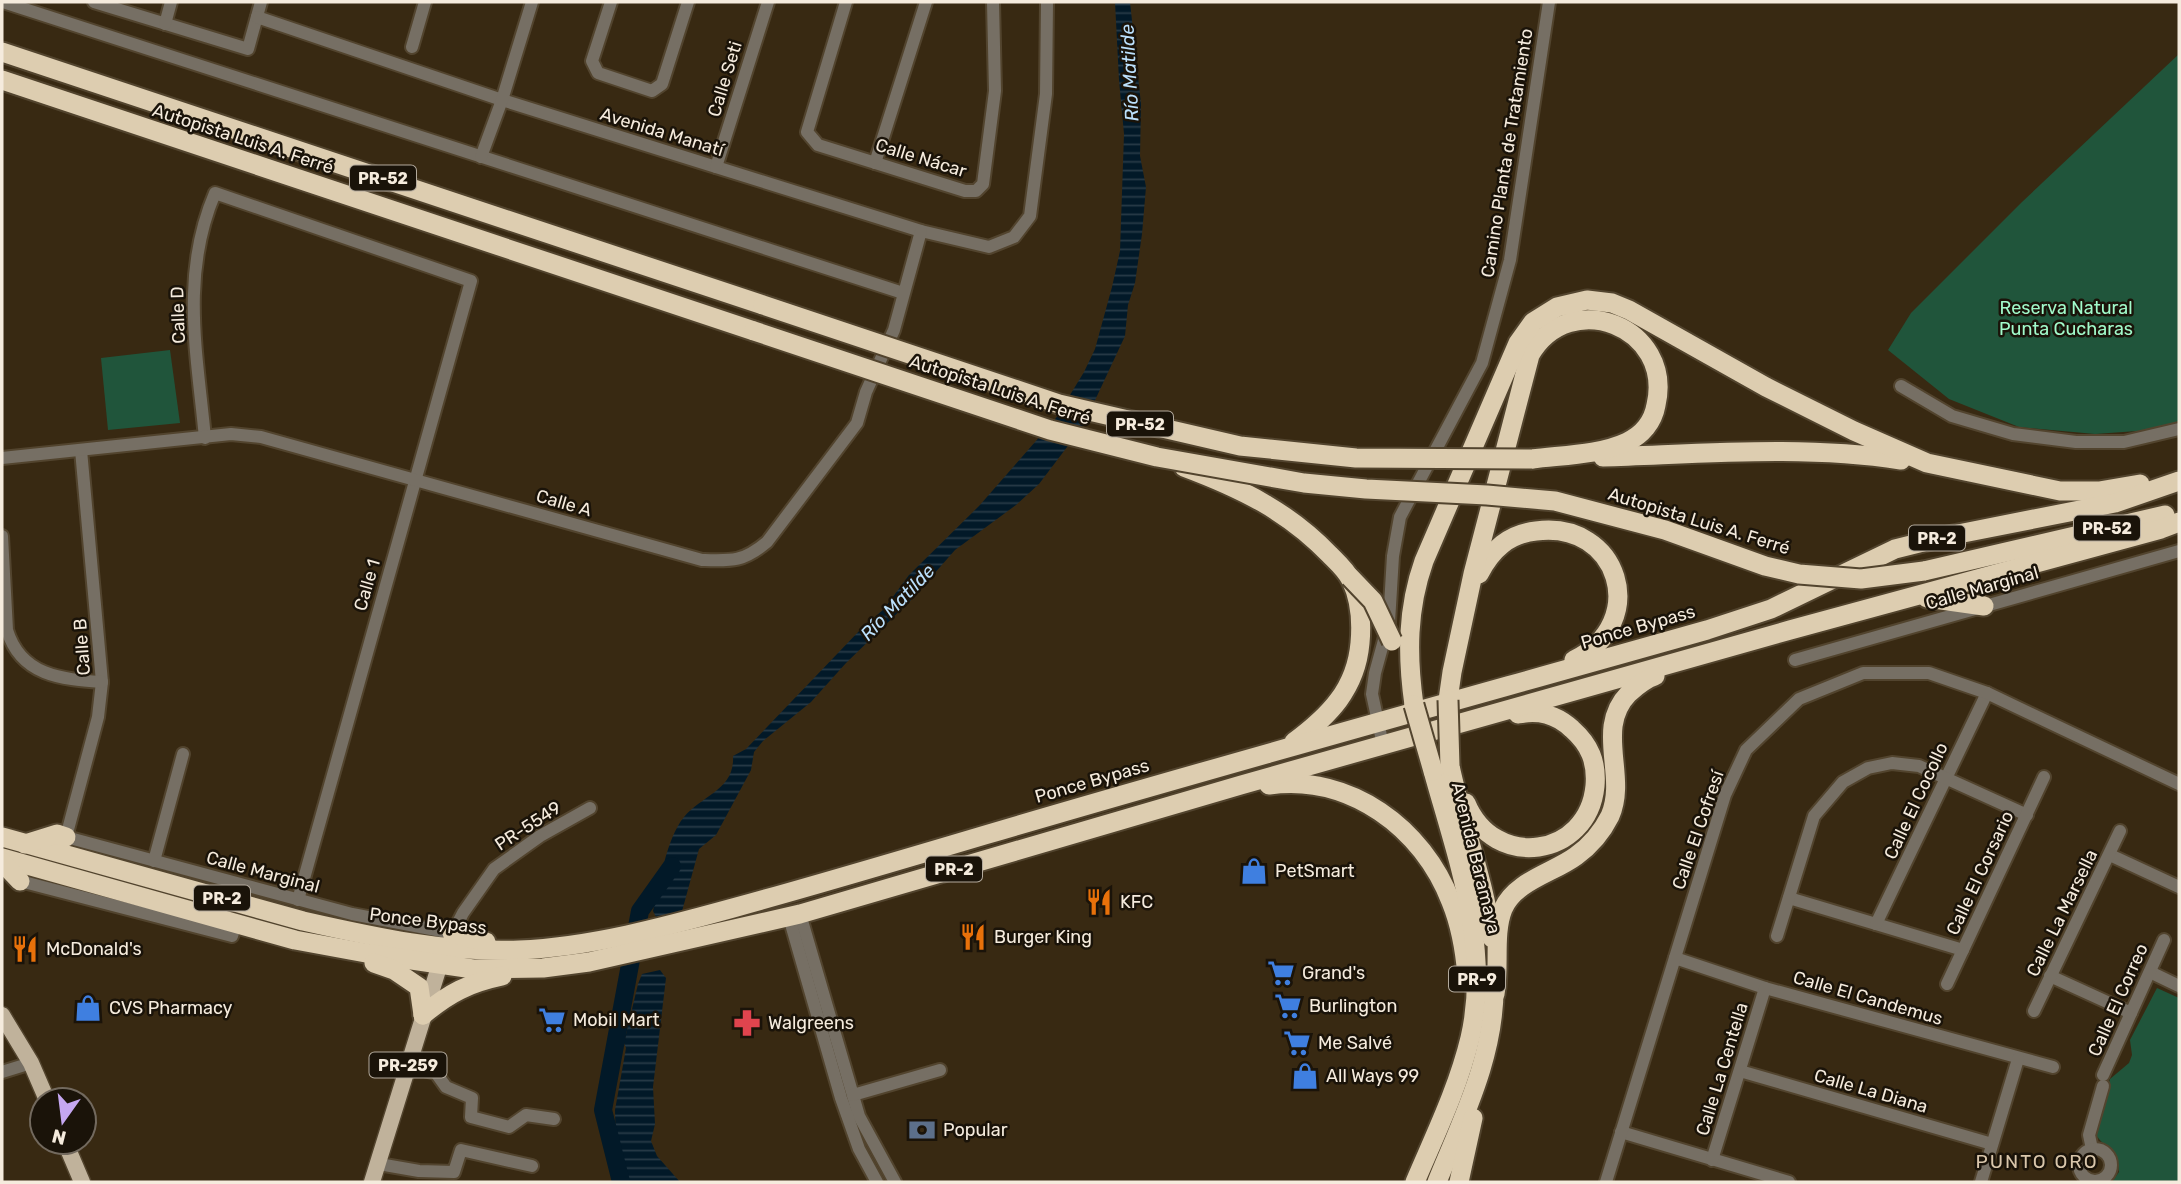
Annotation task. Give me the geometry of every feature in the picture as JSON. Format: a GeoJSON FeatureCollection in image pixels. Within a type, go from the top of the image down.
{"type":"FeatureCollection","features":[{"type":"Feature","properties":{"kind":"highway","name":"Autopista Luis A. Ferré"},"geometry":{"type":"LineString","coordinates":[[2,52],[1049,401],[1172,432],[1240,446],[1356,458],[1532,459],[1803,452],[1856,454],[1927,463]]}},
{"type":"Feature","properties":{"kind":"highway","name":"Autopista Luis A. Ferré"},"geometry":{"type":"LineString","coordinates":[[2,80],[1050,430],[1157,457],[1304,484],[1555,501],[1665,530],[1765,566],[1799,574],[1861,579],[1924,571],[2179,511]]}},
{"type":"Feature","properties":{"kind":"highway"},"geometry":{"type":"LineString","coordinates":[[1414,705],[1408,658],[1409,626],[1424,561],[1510,359],[1524,333],[1533,322],[1545,314],[1571,302],[1587,300],[1612,303],[1629,310],[1766,387],[1927,463],[2060,491],[2099,491],[2179,480]]}},
{"type":"Feature","properties":{"kind":"highway"},"geometry":{"type":"LineString","coordinates":[[1468,597],[1526,364],[1535,346],[1544,336],[1556,329],[1583,319],[1617,325],[1632,333],[1654,359],[1658,376],[1656,410],[1649,423],[1640,434],[1604,449],[1532,459]]}},
{"type":"Feature","properties":{"kind":"highway"},"geometry":{"type":"LineString","coordinates":[[1157,457],[1229,483],[1290,519],[1318,542],[1373,601],[1386,625],[1414,705]]}},
{"type":"Feature","properties":{"kind":"highway","name":"Ponce Bypass"},"geometry":{"type":"LineString","coordinates":[[682,932],[1378,721],[1707,630],[1771,609],[1879,555],[1895,550],[1954,535],[2115,503],[2179,480]]}},
{"type":"Feature","properties":{"kind":"highway"},"geometry":{"type":"LineString","coordinates":[[1495,993],[1499,923],[1506,904],[1513,894],[1531,881],[1574,858],[1600,832],[1614,802],[1616,784],[1611,737],[1616,711],[1632,690],[1643,681],[1657,672],[1687,667],[1711,653],[2179,522]]}},
{"type":"Feature","properties":{"kind":"highway"},"geometry":{"type":"LineString","coordinates":[[1468,597],[1491,555],[1511,537],[1524,532],[1552,529],[1566,531],[1577,535],[1600,551],[1613,571],[1617,584],[1618,596],[1613,622],[1602,641],[1594,648],[1546,674]]}},
{"type":"Feature","properties":{"kind":"highway"},"geometry":{"type":"LineString","coordinates":[[1283,749],[1320,721],[1343,696],[1356,667],[1361,635],[1358,599],[1350,577]]}},
{"type":"Feature","properties":{"kind":"highway","name":"Avenida Baramaya"},"geometry":{"type":"LineString","coordinates":[[1415,1182],[1460,1074],[1474,1019],[1477,973],[1475,932],[1445,770],[1447,712],[1452,672],[1468,597]]}},
{"type":"Feature","properties":{"kind":"highway"},"geometry":{"type":"LineString","coordinates":[[1905,599],[1932,598],[1984,606]]}},
{"type":"Feature","properties":{"kind":"highway","name":"Ponce Bypass"},"geometry":{"type":"LineString","coordinates":[[2,837],[303,921],[445,949],[483,970],[530,969],[605,948],[682,932],[795,916],[1480,717],[1657,672]]}},
{"type":"Feature","properties":{"kind":"highway","name":"Avenida Baramaya"},"geometry":{"type":"LineString","coordinates":[[1414,705],[1456,799],[1483,893],[1491,934],[1495,993],[1492,1028],[1483,1067],[1437,1182]]}},
{"type":"Feature","properties":{"kind":"highway"},"geometry":{"type":"LineString","coordinates":[[1445,770],[1460,783],[1471,815],[1479,827],[1488,835],[1511,845],[1538,847],[1553,843],[1576,828],[1584,818],[1591,804],[1595,776],[1590,750],[1582,738],[1566,723],[1544,713],[1529,712],[1501,718],[1480,717]]}},
{"type":"Feature","properties":{"kind":"highway"},"geometry":{"type":"LineString","coordinates":[[1241,785],[1308,784],[1335,790],[1364,801],[1404,829],[1431,862],[1452,902],[1467,974],[1466,993],[1474,1019]]}},
{"type":"Feature","properties":{"kind":"highway"},"geometry":{"type":"LineString","coordinates":[[25,844],[57,834],[66,837]]}},
{"type":"Feature","properties":{"kind":"highway","name":"Ponce Bypass"},"geometry":{"type":"LineString","coordinates":[[2,860],[295,940],[325,945],[517,950],[553,947],[605,948]]}},
{"type":"Feature","properties":{"kind":"highway"},"geometry":{"type":"LineString","coordinates":[[2,860],[20,881]]}},
{"type":"Feature","properties":{"kind":"highway"},"geometry":{"type":"LineString","coordinates":[[325,945],[394,970],[419,987],[422,1015]]}},
{"type":"Feature","properties":{"kind":"highway"},"geometry":{"type":"LineString","coordinates":[[422,1015],[445,996],[484,980],[530,969]]}},
{"type":"Feature","properties":{"kind":"highway"},"geometry":{"type":"LineString","coordinates":[[1459,1182],[1483,1067]]}},
{"type":"Feature","properties":{"kind":"main road","name":"PR-259"},"geometry":{"type":"LineString","coordinates":[[372,1182],[422,1015],[445,949]]}},
{"type":"Feature","properties":{"kind":"main road"},"geometry":{"type":"LineString","coordinates":[[2,1015],[32,1063],[41,1086]]}},
{"type":"Feature","properties":{"kind":"main road"},"geometry":{"type":"LineString","coordinates":[[71,1156],[82,1182]]}},
{"type":"Feature","properties":{"kind":"street"},"geometry":{"type":"LineString","coordinates":[[3,2],[902,293]]}},
{"type":"Feature","properties":{"kind":"street"},"geometry":{"type":"LineString","coordinates":[[94,2],[248,49],[261,2]]}},
{"type":"Feature","properties":{"kind":"street"},"geometry":{"type":"LineString","coordinates":[[165,23],[171,2]]}},
{"type":"Feature","properties":{"kind":"street"},"geometry":{"type":"LineString","coordinates":[[412,47],[425,22],[425,2]]}},
{"type":"Feature","properties":{"kind":"street"},"geometry":{"type":"LineString","coordinates":[[481,158],[532,2]]}},
{"type":"Feature","properties":{"kind":"street"},"geometry":{"type":"LineString","coordinates":[[611,2],[592,61],[598,74],[652,90],[662,84],[688,2]]}},
{"type":"Feature","properties":{"kind":"street","name":"Calle Seti"},"geometry":{"type":"LineString","coordinates":[[716,167],[768,2]]}},
{"type":"Feature","properties":{"kind":"street","name":"Calle Nácar"},"geometry":{"type":"LineString","coordinates":[[846,2],[807,132],[818,145],[965,191],[976,191],[983,184],[995,91],[993,2]]}},
{"type":"Feature","properties":{"kind":"street"},"geometry":{"type":"LineString","coordinates":[[875,163],[926,2]]}},
{"type":"Feature","properties":{"kind":"street","name":"Avenida Manatí"},"geometry":{"type":"LineString","coordinates":[[257,16],[502,100],[921,231],[989,247],[1014,237],[1030,216],[1046,94],[1047,2]]}},
{"type":"Feature","properties":{"kind":"street","name":"Camino Planta de Tratamiento"},"geometry":{"type":"LineString","coordinates":[[1383,746],[1372,694],[1388,622],[1393,556],[1400,517],[1482,363],[1510,260],[1549,2]]}},
{"type":"Feature","properties":{"kind":"street","name":"Calle D"},"geometry":{"type":"LineString","coordinates":[[205,438],[192,307],[195,259],[215,193],[471,281]]}},
{"type":"Feature","properties":{"kind":"street","name":"Calle A"},"geometry":{"type":"LineString","coordinates":[[2,458],[231,435],[261,438],[702,560],[732,562],[752,555],[767,542],[857,424],[866,392],[894,330],[921,231]]}},
{"type":"Feature","properties":{"kind":"street","name":"Calle 1"},"geometry":{"type":"LineString","coordinates":[[298,900],[471,281]]}},
{"type":"Feature","properties":{"kind":"street"},"geometry":{"type":"LineString","coordinates":[[1901,386],[1952,416],[2013,434],[2076,442],[2124,442],[2179,429]]}},
{"type":"Feature","properties":{"kind":"street","name":"Calle B"},"geometry":{"type":"LineString","coordinates":[[66,837],[98,717],[102,682],[81,450]]}},
{"type":"Feature","properties":{"kind":"street"},"geometry":{"type":"LineString","coordinates":[[2,536],[5,608],[11,643],[28,663],[53,675],[71,681],[102,682]]}},
{"type":"Feature","properties":{"kind":"street","name":"Calle Marginal"},"geometry":{"type":"LineString","coordinates":[[1795,660],[2179,551]]}},
{"type":"Feature","properties":{"kind":"street","name":"Calle El Cofresí"},"geometry":{"type":"LineString","coordinates":[[1606,1182],[1724,795],[1746,751],[1799,699],[1863,673],[1929,673],[1987,693],[2179,784]]}},
{"type":"Feature","properties":{"kind":"street","name":"Calle El Cocollo"},"geometry":{"type":"LineString","coordinates":[[1876,924],[1987,693]]}},
{"type":"Feature","properties":{"kind":"street"},"geometry":{"type":"LineString","coordinates":[[154,861],[183,754]]}},
{"type":"Feature","properties":{"kind":"street"},"geometry":{"type":"LineString","coordinates":[[1777,936],[1814,816],[1843,782],[1868,768],[1892,763],[1919,766],[2027,815]]}},
{"type":"Feature","properties":{"kind":"street","name":"Calle El Corsario"},"geometry":{"type":"LineString","coordinates":[[1947,984],[2044,777]]}},
{"type":"Feature","properties":{"kind":"street","name":"PR-5549"},"geometry":{"type":"LineString","coordinates":[[445,949],[463,912],[494,869],[540,836],[590,808]]}},
{"type":"Feature","properties":{"kind":"street","name":"Calle La Marsella"},"geometry":{"type":"LineString","coordinates":[[2034,1011],[2120,831]]}},
{"type":"Feature","properties":{"kind":"street","name":"Calle Marginal"},"geometry":{"type":"LineString","coordinates":[[66,837],[401,925],[445,949]]}},
{"type":"Feature","properties":{"kind":"street"},"geometry":{"type":"LineString","coordinates":[[2110,855],[2179,887]]}},
{"type":"Feature","properties":{"kind":"street"},"geometry":{"type":"LineString","coordinates":[[20,881],[232,936],[236,923]]}},
{"type":"Feature","properties":{"kind":"street"},"geometry":{"type":"LineString","coordinates":[[1788,898],[1963,950]]}},
{"type":"Feature","properties":{"kind":"street"},"geometry":{"type":"LineString","coordinates":[[795,916],[859,1116],[895,1182]]}},
{"type":"Feature","properties":{"kind":"street"},"geometry":{"type":"LineString","coordinates":[[795,916],[841,1098],[859,1149],[877,1182]]}},
{"type":"Feature","properties":{"kind":"street","name":"Calle El Correo"},"geometry":{"type":"LineString","coordinates":[[2092,1149],[2089,1135],[2103,1080],[2164,940]]}},
{"type":"Feature","properties":{"kind":"street","name":"Calle El Candemus"},"geometry":{"type":"LineString","coordinates":[[1675,958],[1765,988],[2053,1067]]}},
{"type":"Feature","properties":{"kind":"street"},"geometry":{"type":"LineString","coordinates":[[2150,972],[2179,986]]}},
{"type":"Feature","properties":{"kind":"street"},"geometry":{"type":"LineString","coordinates":[[2050,976],[2131,1013]]}},
{"type":"Feature","properties":{"kind":"street","name":"Calle La Centella"},"geometry":{"type":"LineString","coordinates":[[1712,1160],[1765,988]]}},
{"type":"Feature","properties":{"kind":"street"},"geometry":{"type":"LineString","coordinates":[[1981,1182],[2018,1059]]}},
{"type":"Feature","properties":{"kind":"street"},"geometry":{"type":"LineString","coordinates":[[2,1072],[32,1063]]}},
{"type":"Feature","properties":{"kind":"street"},"geometry":{"type":"LineString","coordinates":[[408,1066],[436,1073],[446,1087],[471,1098],[471,1117],[509,1128],[526,1115],[554,1119]]}},
{"type":"Feature","properties":{"kind":"street"},"geometry":{"type":"LineString","coordinates":[[853,1095],[940,1070]]}},
{"type":"Feature","properties":{"kind":"street","name":"Calle La Diana"},"geometry":{"type":"LineString","coordinates":[[1741,1071],[1992,1144]]}},
{"type":"Feature","properties":{"kind":"street"},"geometry":{"type":"LineString","coordinates":[[1621,1132],[1789,1182]]}},
{"type":"Feature","properties":{"kind":"street"},"geometry":{"type":"LineString","coordinates":[[2092,1149],[2102,1150],[2107,1154],[2111,1165],[2106,1176],[2101,1180],[2085,1180],[2079,1164],[2084,1153],[2092,1149]]}},
{"type":"Feature","properties":{"kind":"street"},"geometry":{"type":"LineString","coordinates":[[379,1164],[419,1171],[454,1172],[461,1150],[532,1166]]}},
{"type":"Feature","properties":{"kind":"green space","name":"Reserva Natural Punta Cucharas"},"geometry":{"type":"Polygon","coordinates":[[[2179,54],[2179,428],[2095,434],[2019,427],[1949,399],[1888,350],[1911,313],[2022,202],[2179,54]]]}},
{"type":"Feature","properties":{"kind":"green space"},"geometry":{"type":"Polygon","coordinates":[[[170,350],[180,423],[108,430],[101,358],[170,350]]]}},
{"type":"Feature","properties":{"kind":"green space"},"geometry":{"type":"Polygon","coordinates":[[[2157,988],[2179,998],[2179,1182],[2112,1182],[2119,1172],[2116,1158],[2096,1135],[2110,1079],[2129,1063],[2132,1055],[2130,1040],[2157,988]]]}},
{"type":"Feature","properties":{"kind":"water","name":"Río Matilde"},"geometry":{"type":"Polygon","coordinates":[[[1115,2],[1130,2],[1141,104],[1140,156],[1146,187],[1142,234],[1135,283],[1128,305],[1125,336],[1083,426],[1039,484],[1016,505],[955,550],[911,600],[846,663],[811,702],[763,741],[754,752],[751,770],[716,835],[699,849],[681,915],[656,917],[653,911],[664,862],[684,817],[729,777],[733,756],[746,749],[861,629],[884,609],[909,575],[979,506],[1056,418],[1084,372],[1095,349],[1120,251],[1124,134],[1115,2]]]}},
{"type":"Feature","properties":{"kind":"water"},"geometry":{"type":"Polygon","coordinates":[[[660,970],[666,978],[653,1087],[655,1124],[651,1141],[657,1156],[680,1182],[630,1182],[616,1153],[615,1110],[626,1048],[624,1043],[642,974],[660,970]]]}},
{"type":"Feature","properties":{"kind":"waterway","name":"Río Matilde"},"geometry":{"type":"LineString","coordinates":[[621,1182],[603,1110],[640,911],[672,866]]}},
{"type":"Feature","properties":{"kind":"place","name":"PetSmart"},"geometry":{"type":"Point","coordinates":[1254,871]}},
{"type":"Feature","properties":{"kind":"place","name":"KFC"},"geometry":{"type":"Point","coordinates":[1099,902]}},
{"type":"Feature","properties":{"kind":"place","name":"Burger King"},"geometry":{"type":"Point","coordinates":[973,937]}},
{"type":"Feature","properties":{"kind":"place","name":"McDonald's"},"geometry":{"type":"Point","coordinates":[25,949]}},
{"type":"Feature","properties":{"kind":"place","name":"Grand's"},"geometry":{"type":"Point","coordinates":[1281,973]}},
{"type":"Feature","properties":{"kind":"place","name":"Burlington"},"geometry":{"type":"Point","coordinates":[1288,1006]}},
{"type":"Feature","properties":{"kind":"place","name":"CVS Pharmacy"},"geometry":{"type":"Point","coordinates":[88,1008]}},
{"type":"Feature","properties":{"kind":"place","name":"Mobil Mart"},"geometry":{"type":"Point","coordinates":[552,1020]}},
{"type":"Feature","properties":{"kind":"place","name":"Walgreens"},"geometry":{"type":"Point","coordinates":[747,1023]}},
{"type":"Feature","properties":{"kind":"place","name":"Me Salvé"},"geometry":{"type":"Point","coordinates":[1297,1043]}},
{"type":"Feature","properties":{"kind":"place","name":"All Ways 99"},"geometry":{"type":"Point","coordinates":[1305,1076]}},
{"type":"Feature","properties":{"kind":"place","name":"Popular"},"geometry":{"type":"Point","coordinates":[922,1130]}},
{"type":"Feature","properties":{"kind":"district","name":"PUNTO ORO"},"geometry":{"type":"Point","coordinates":[2037,1161]}}]}
